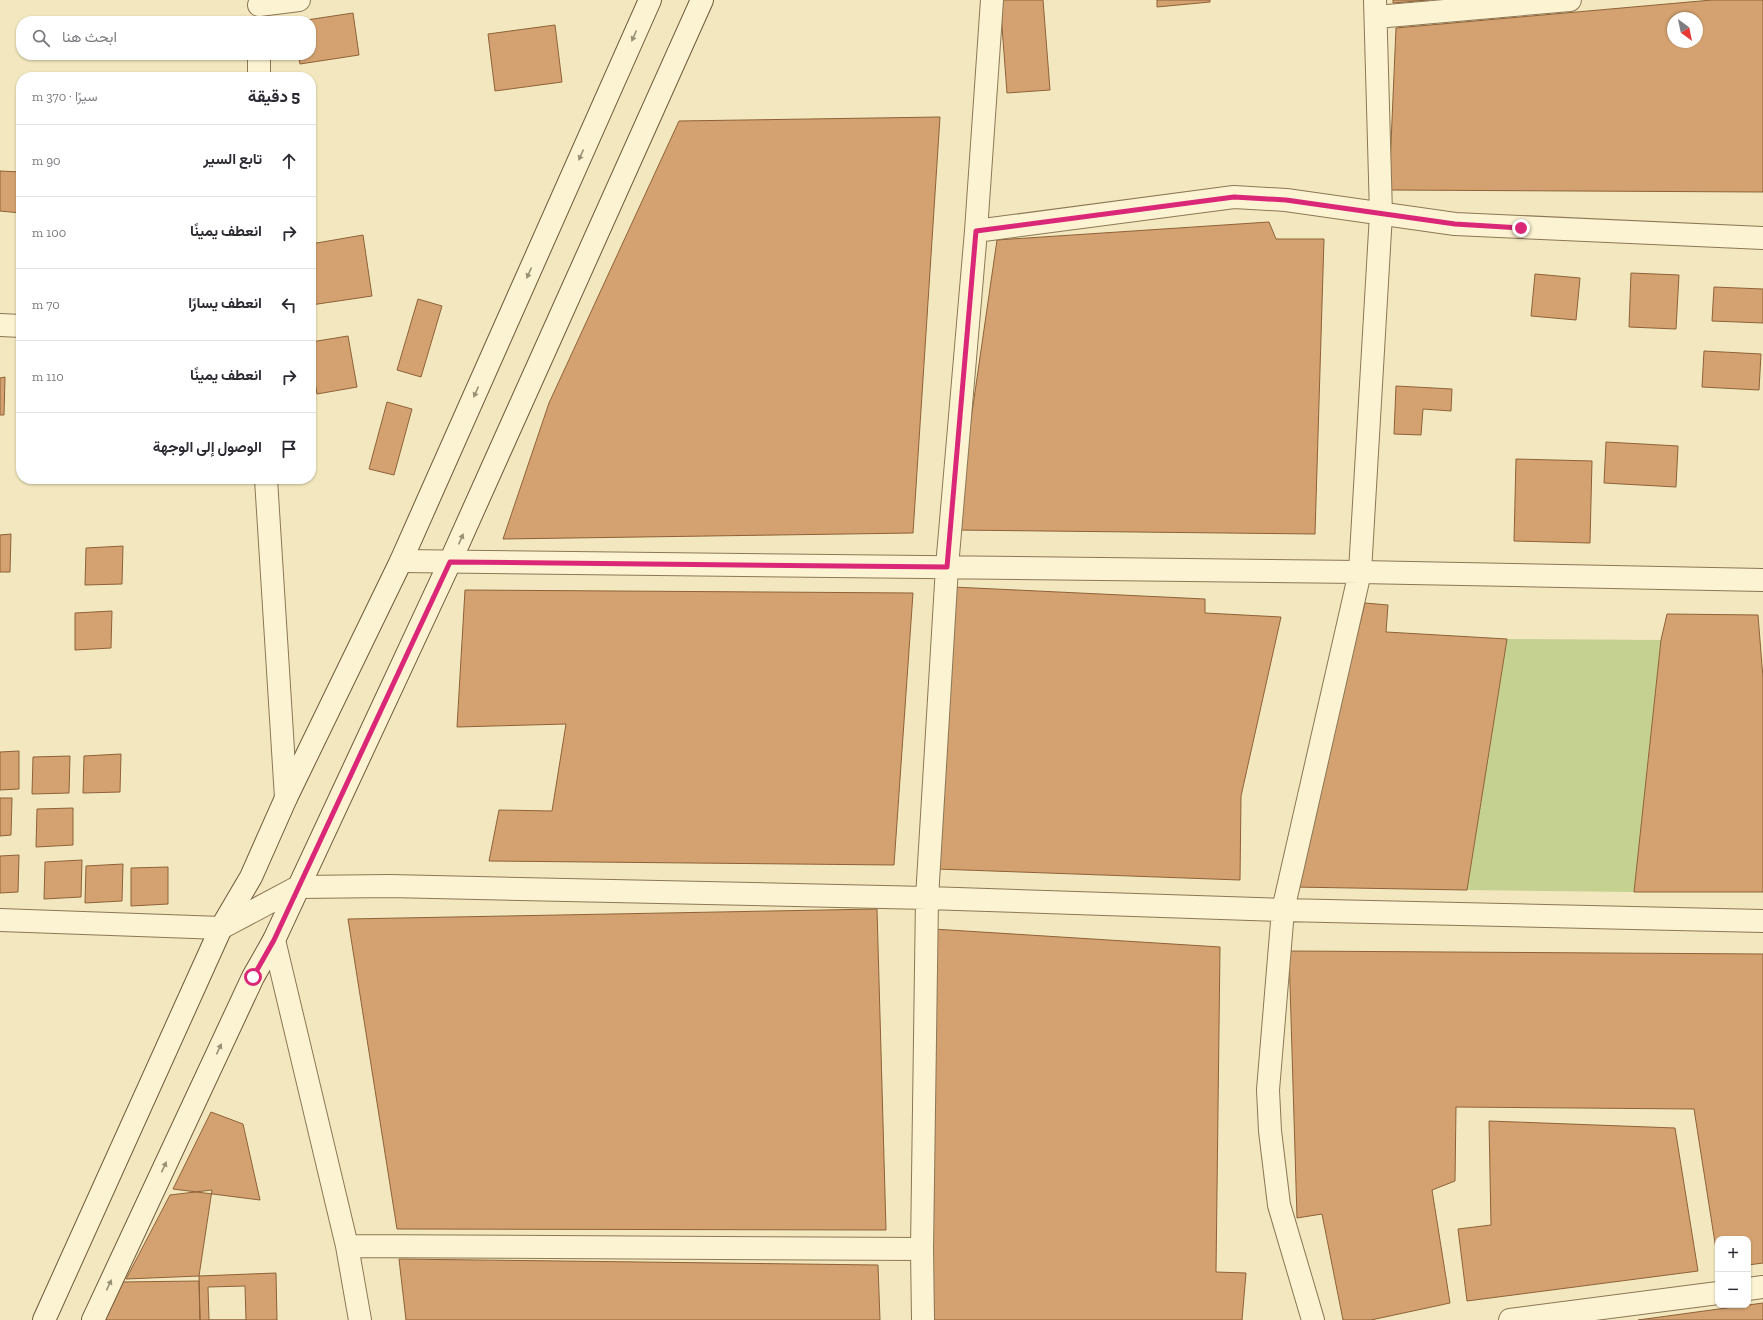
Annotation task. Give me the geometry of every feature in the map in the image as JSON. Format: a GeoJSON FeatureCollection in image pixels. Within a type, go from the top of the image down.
{"type":"FeatureCollection","features":[{"type":"Feature","properties":{"kind":"street"},"geometry":{"type":"LineString","coordinates":[[259,9],[299,0]]}},
{"type":"Feature","properties":{"kind":"street"},"geometry":{"type":"LineString","coordinates":[[44,1320],[222,928],[250,878],[286,798],[401,561],[650,0]]}},
{"type":"Feature","properties":{"kind":"street"},"geometry":{"type":"LineString","coordinates":[[93,1320],[253,977],[274,940],[450,562],[702,0]]}},
{"type":"Feature","properties":{"kind":"street"},"geometry":{"type":"LineString","coordinates":[[923,1320],[922,1249],[927,898],[947,567],[976,231],[992,0]]}},
{"type":"Feature","properties":{"kind":"street"},"geometry":{"type":"LineString","coordinates":[[1314,1320],[1279,1205],[1270,1131],[1268,1090],[1283,910],[1360,572],[1382,214],[1376,9],[1570,0]]}},
{"type":"Feature","properties":{"kind":"street"},"geometry":{"type":"LineString","coordinates":[[259,60],[259,72]]}},
{"type":"Feature","properties":{"kind":"street"},"geometry":{"type":"LineString","coordinates":[[976,231],[1234,197],[1286,200],[1455,224],[1763,238]]}},
{"type":"Feature","properties":{"kind":"street"},"geometry":{"type":"LineString","coordinates":[[0,325],[16,326]]}},
{"type":"Feature","properties":{"kind":"street"},"geometry":{"type":"LineString","coordinates":[[266,484],[286,798]]}},
{"type":"Feature","properties":{"kind":"street"},"geometry":{"type":"LineString","coordinates":[[401,561],[1360,572],[1763,580]]}},
{"type":"Feature","properties":{"kind":"street"},"geometry":{"type":"LineString","coordinates":[[0,920],[222,928],[298,887],[390,886],[927,898],[1283,910],[1763,921]]}},
{"type":"Feature","properties":{"kind":"street"},"geometry":{"type":"LineString","coordinates":[[274,940],[347,1246],[360,1320]]}},
{"type":"Feature","properties":{"kind":"street"},"geometry":{"type":"LineString","coordinates":[[347,1246],[922,1249]]}},
{"type":"Feature","properties":{"kind":"street"},"geometry":{"type":"LineString","coordinates":[[1751,1289],[1763,1287]]}},
{"type":"Feature","properties":{"kind":"street"},"geometry":{"type":"LineString","coordinates":[[1510,1320],[1715,1293]]}},
{"type":"Feature","properties":{"kind":"green space"},"geometry":{"type":"Polygon","coordinates":[[[1507,639],[1661,640],[1634,892],[1467,890],[1507,639]]]}},
{"type":"Feature","properties":{"kind":"building"},"geometry":{"type":"Polygon","coordinates":[[[1000,0],[1043,0],[1050,90],[1007,93],[1000,0]]]}},
{"type":"Feature","properties":{"kind":"building"},"geometry":{"type":"Polygon","coordinates":[[[1157,0],[1210,0],[1210,2],[1157,7],[1157,0]]]}},
{"type":"Feature","properties":{"kind":"building"},"geometry":{"type":"Polygon","coordinates":[[[1393,0],[1429,0],[1393,3],[1393,0]]]}},
{"type":"Feature","properties":{"kind":"building"},"geometry":{"type":"Polygon","coordinates":[[[1712,0],[1763,0],[1763,192],[1389,190],[1396,28],[1712,0]]]}},
{"type":"Feature","properties":{"kind":"building"},"geometry":{"type":"Polygon","coordinates":[[[353,13],[359,55],[300,64],[299,60],[316,60],[316,19],[353,13]]]}},
{"type":"Feature","properties":{"kind":"building"},"geometry":{"type":"Polygon","coordinates":[[[555,25],[562,82],[495,91],[488,34],[555,25]]]}},
{"type":"Feature","properties":{"kind":"building"},"geometry":{"type":"Polygon","coordinates":[[[940,117],[913,533],[503,539],[549,403],[679,121],[940,117]]]}},
{"type":"Feature","properties":{"kind":"building"},"geometry":{"type":"Polygon","coordinates":[[[0,171],[16,172],[16,213],[0,211],[0,171]]]}},
{"type":"Feature","properties":{"kind":"building"},"geometry":{"type":"Polygon","coordinates":[[[1269,222],[1276,239],[1324,239],[1315,534],[955,530],[997,240],[1269,222]]]}},
{"type":"Feature","properties":{"kind":"building"},"geometry":{"type":"Polygon","coordinates":[[[363,235],[372,296],[316,304],[316,243],[363,235]]]}},
{"type":"Feature","properties":{"kind":"building"},"geometry":{"type":"Polygon","coordinates":[[[1631,273],[1679,275],[1676,329],[1629,327],[1631,273]]]}},
{"type":"Feature","properties":{"kind":"building"},"geometry":{"type":"Polygon","coordinates":[[[1535,274],[1580,278],[1576,320],[1531,316],[1535,274]]]}},
{"type":"Feature","properties":{"kind":"building"},"geometry":{"type":"Polygon","coordinates":[[[1714,287],[1763,289],[1763,323],[1712,321],[1714,287]]]}},
{"type":"Feature","properties":{"kind":"building"},"geometry":{"type":"Polygon","coordinates":[[[418,299],[442,306],[421,377],[397,370],[418,299]]]}},
{"type":"Feature","properties":{"kind":"building"},"geometry":{"type":"Polygon","coordinates":[[[348,336],[357,387],[317,394],[316,341],[348,336]]]}},
{"type":"Feature","properties":{"kind":"building"},"geometry":{"type":"Polygon","coordinates":[[[1704,351],[1761,354],[1759,390],[1702,387],[1704,351]]]}},
{"type":"Feature","properties":{"kind":"building"},"geometry":{"type":"Polygon","coordinates":[[[5,377],[4,415],[0,415],[0,378],[5,377]]]}},
{"type":"Feature","properties":{"kind":"building"},"geometry":{"type":"Polygon","coordinates":[[[1396,386],[1452,389],[1451,411],[1423,409],[1421,435],[1394,434],[1396,386]]]}},
{"type":"Feature","properties":{"kind":"building"},"geometry":{"type":"Polygon","coordinates":[[[387,402],[412,409],[394,475],[369,469],[387,402]]]}},
{"type":"Feature","properties":{"kind":"building"},"geometry":{"type":"Polygon","coordinates":[[[1606,442],[1678,446],[1676,487],[1604,483],[1606,442]]]}},
{"type":"Feature","properties":{"kind":"building"},"geometry":{"type":"Polygon","coordinates":[[[1516,459],[1592,461],[1590,543],[1514,541],[1516,459]]]}},
{"type":"Feature","properties":{"kind":"building"},"geometry":{"type":"Polygon","coordinates":[[[11,534],[10,572],[0,572],[0,535],[11,534]]]}},
{"type":"Feature","properties":{"kind":"building"},"geometry":{"type":"Polygon","coordinates":[[[123,546],[122,584],[85,585],[86,548],[123,546]]]}},
{"type":"Feature","properties":{"kind":"building"},"geometry":{"type":"Polygon","coordinates":[[[953,587],[1205,599],[1205,613],[1281,617],[1241,796],[1240,880],[937,869],[953,587]]]}},
{"type":"Feature","properties":{"kind":"building"},"geometry":{"type":"Polygon","coordinates":[[[465,590],[913,593],[894,865],[489,861],[499,810],[552,811],[566,724],[457,727],[465,590]]]}},
{"type":"Feature","properties":{"kind":"building"},"geometry":{"type":"Polygon","coordinates":[[[1365,603],[1388,605],[1386,632],[1507,639],[1467,890],[1294,887],[1365,603]]]}},
{"type":"Feature","properties":{"kind":"building"},"geometry":{"type":"Polygon","coordinates":[[[112,611],[111,648],[75,650],[75,613],[112,611]]]}},
{"type":"Feature","properties":{"kind":"building"},"geometry":{"type":"Polygon","coordinates":[[[1667,614],[1758,615],[1763,678],[1763,892],[1634,892],[1661,640],[1667,614]]]}},
{"type":"Feature","properties":{"kind":"building"},"geometry":{"type":"Polygon","coordinates":[[[19,751],[19,789],[0,790],[0,752],[19,751]]]}},
{"type":"Feature","properties":{"kind":"building"},"geometry":{"type":"Polygon","coordinates":[[[121,754],[120,792],[83,793],[84,756],[121,754]]]}},
{"type":"Feature","properties":{"kind":"building"},"geometry":{"type":"Polygon","coordinates":[[[70,756],[69,793],[32,794],[33,757],[70,756]]]}},
{"type":"Feature","properties":{"kind":"building"},"geometry":{"type":"Polygon","coordinates":[[[0,798],[12,798],[11,835],[0,836],[0,798]]]}},
{"type":"Feature","properties":{"kind":"building"},"geometry":{"type":"Polygon","coordinates":[[[73,808],[73,845],[36,847],[37,809],[73,808]]]}},
{"type":"Feature","properties":{"kind":"building"},"geometry":{"type":"Polygon","coordinates":[[[19,855],[18,892],[0,893],[0,856],[19,855]]]}},
{"type":"Feature","properties":{"kind":"building"},"geometry":{"type":"Polygon","coordinates":[[[82,860],[81,897],[44,899],[45,862],[82,860]]]}},
{"type":"Feature","properties":{"kind":"building"},"geometry":{"type":"Polygon","coordinates":[[[123,864],[122,901],[85,903],[86,866],[123,864]]]}},
{"type":"Feature","properties":{"kind":"building"},"geometry":{"type":"Polygon","coordinates":[[[168,867],[168,904],[131,906],[131,868],[168,867]]]}},
{"type":"Feature","properties":{"kind":"building"},"geometry":{"type":"Polygon","coordinates":[[[877,909],[886,1230],[397,1229],[348,919],[877,909]]]}},
{"type":"Feature","properties":{"kind":"building"},"geometry":{"type":"Polygon","coordinates":[[[933,929],[1220,947],[1216,1272],[1246,1273],[1242,1320],[933,1320],[933,929]]]}},
{"type":"Feature","properties":{"kind":"building"},"geometry":{"type":"Polygon","coordinates":[[[1289,951],[1763,954],[1763,1263],[1751,1265],[1751,1236],[1715,1236],[1715,1243],[1694,1109],[1456,1107],[1455,1181],[1432,1190],[1450,1303],[1371,1320],[1343,1320],[1322,1214],[1297,1218],[1289,951]]]}},
{"type":"Feature","properties":{"kind":"building"},"geometry":{"type":"Polygon","coordinates":[[[211,1112],[243,1124],[260,1200],[173,1189],[211,1112]]]}},
{"type":"Feature","properties":{"kind":"building"},"geometry":{"type":"Polygon","coordinates":[[[1489,1121],[1675,1128],[1698,1271],[1467,1301],[1458,1229],[1491,1225],[1489,1121]]]}},
{"type":"Feature","properties":{"kind":"building"},"geometry":{"type":"Polygon","coordinates":[[[212,1190],[199,1276],[126,1279],[170,1195],[212,1190]]]}},
{"type":"Feature","properties":{"kind":"building"},"geometry":{"type":"Polygon","coordinates":[[[399,1259],[878,1265],[880,1320],[406,1320],[399,1259]]]}},
{"type":"Feature","properties":{"kind":"building"},"geometry":{"type":"Polygon","coordinates":[[[276,1273],[277,1320],[200,1320],[199,1276],[276,1273]]]}},
{"type":"Feature","properties":{"kind":"building"},"geometry":{"type":"Polygon","coordinates":[[[199,1281],[200,1320],[104,1320],[121,1282],[199,1281]]]}},
{"type":"Feature","properties":{"kind":"building"},"geometry":{"type":"Polygon","coordinates":[[[245,1286],[246,1320],[209,1320],[208,1287],[245,1286]]]}},
{"type":"Feature","properties":{"kind":"building"},"geometry":{"type":"Polygon","coordinates":[[[1763,1303],[1763,1320],[1638,1320],[1726,1308],[1751,1308],[1751,1305],[1763,1303]]]}},
{"type":"Feature","properties":{"kind":"route"},"geometry":{"type":"LineString","coordinates":[[253,977],[274,940],[450,562],[947,567],[976,231],[1234,197],[1286,200],[1455,224],[1521,228]]}}]}
